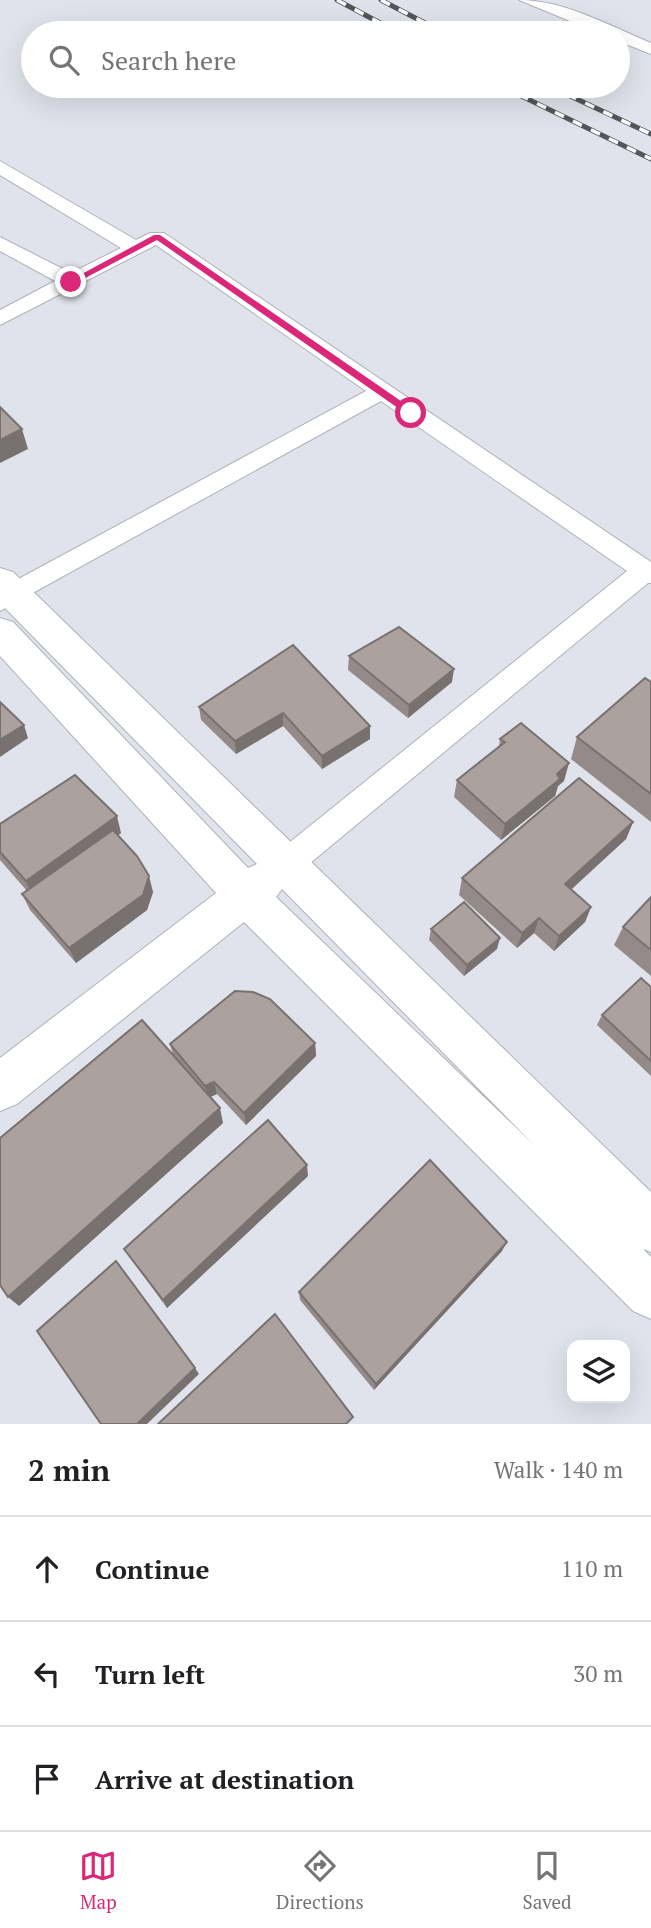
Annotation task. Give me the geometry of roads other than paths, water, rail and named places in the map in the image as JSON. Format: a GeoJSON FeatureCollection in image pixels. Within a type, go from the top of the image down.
{"type":"FeatureCollection","features":[{"type":"Feature","properties":{"kind":"street"},"geometry":{"type":"LineString","coordinates":[[527,0],[581,21]]}},
{"type":"Feature","properties":{"kind":"street"},"geometry":{"type":"LineString","coordinates":[[630,40],[651,48]]}},
{"type":"Feature","properties":{"kind":"street"},"geometry":{"type":"LineString","coordinates":[[0,167],[136,248]]}},
{"type":"Feature","properties":{"kind":"street"},"geometry":{"type":"LineString","coordinates":[[0,318],[157,237],[648,573],[286,864],[0,1087]]}},
{"type":"Feature","properties":{"kind":"street"},"geometry":{"type":"LineString","coordinates":[[0,243],[71,282]]}},
{"type":"Feature","properties":{"kind":"street"},"geometry":{"type":"LineString","coordinates":[[3,602],[381,392]]}},
{"type":"Feature","properties":{"kind":"street"},"geometry":{"type":"LineString","coordinates":[[3,602],[286,864],[651,1227]]}},
{"type":"Feature","properties":{"kind":"street"},"geometry":{"type":"LineString","coordinates":[[3,602],[246,895],[651,1293]]}},
{"type":"Feature","properties":{"kind":"railway"},"geometry":{"type":"LineString","coordinates":[[337,0],[376,21]]}},
{"type":"Feature","properties":{"kind":"railway"},"geometry":{"type":"LineString","coordinates":[[381,0],[421,21]]}},
{"type":"Feature","properties":{"kind":"railway"},"geometry":{"type":"LineString","coordinates":[[526,98],[651,159]]}},
{"type":"Feature","properties":{"kind":"railway"},"geometry":{"type":"LineString","coordinates":[[574,98],[651,134]]}}]}
